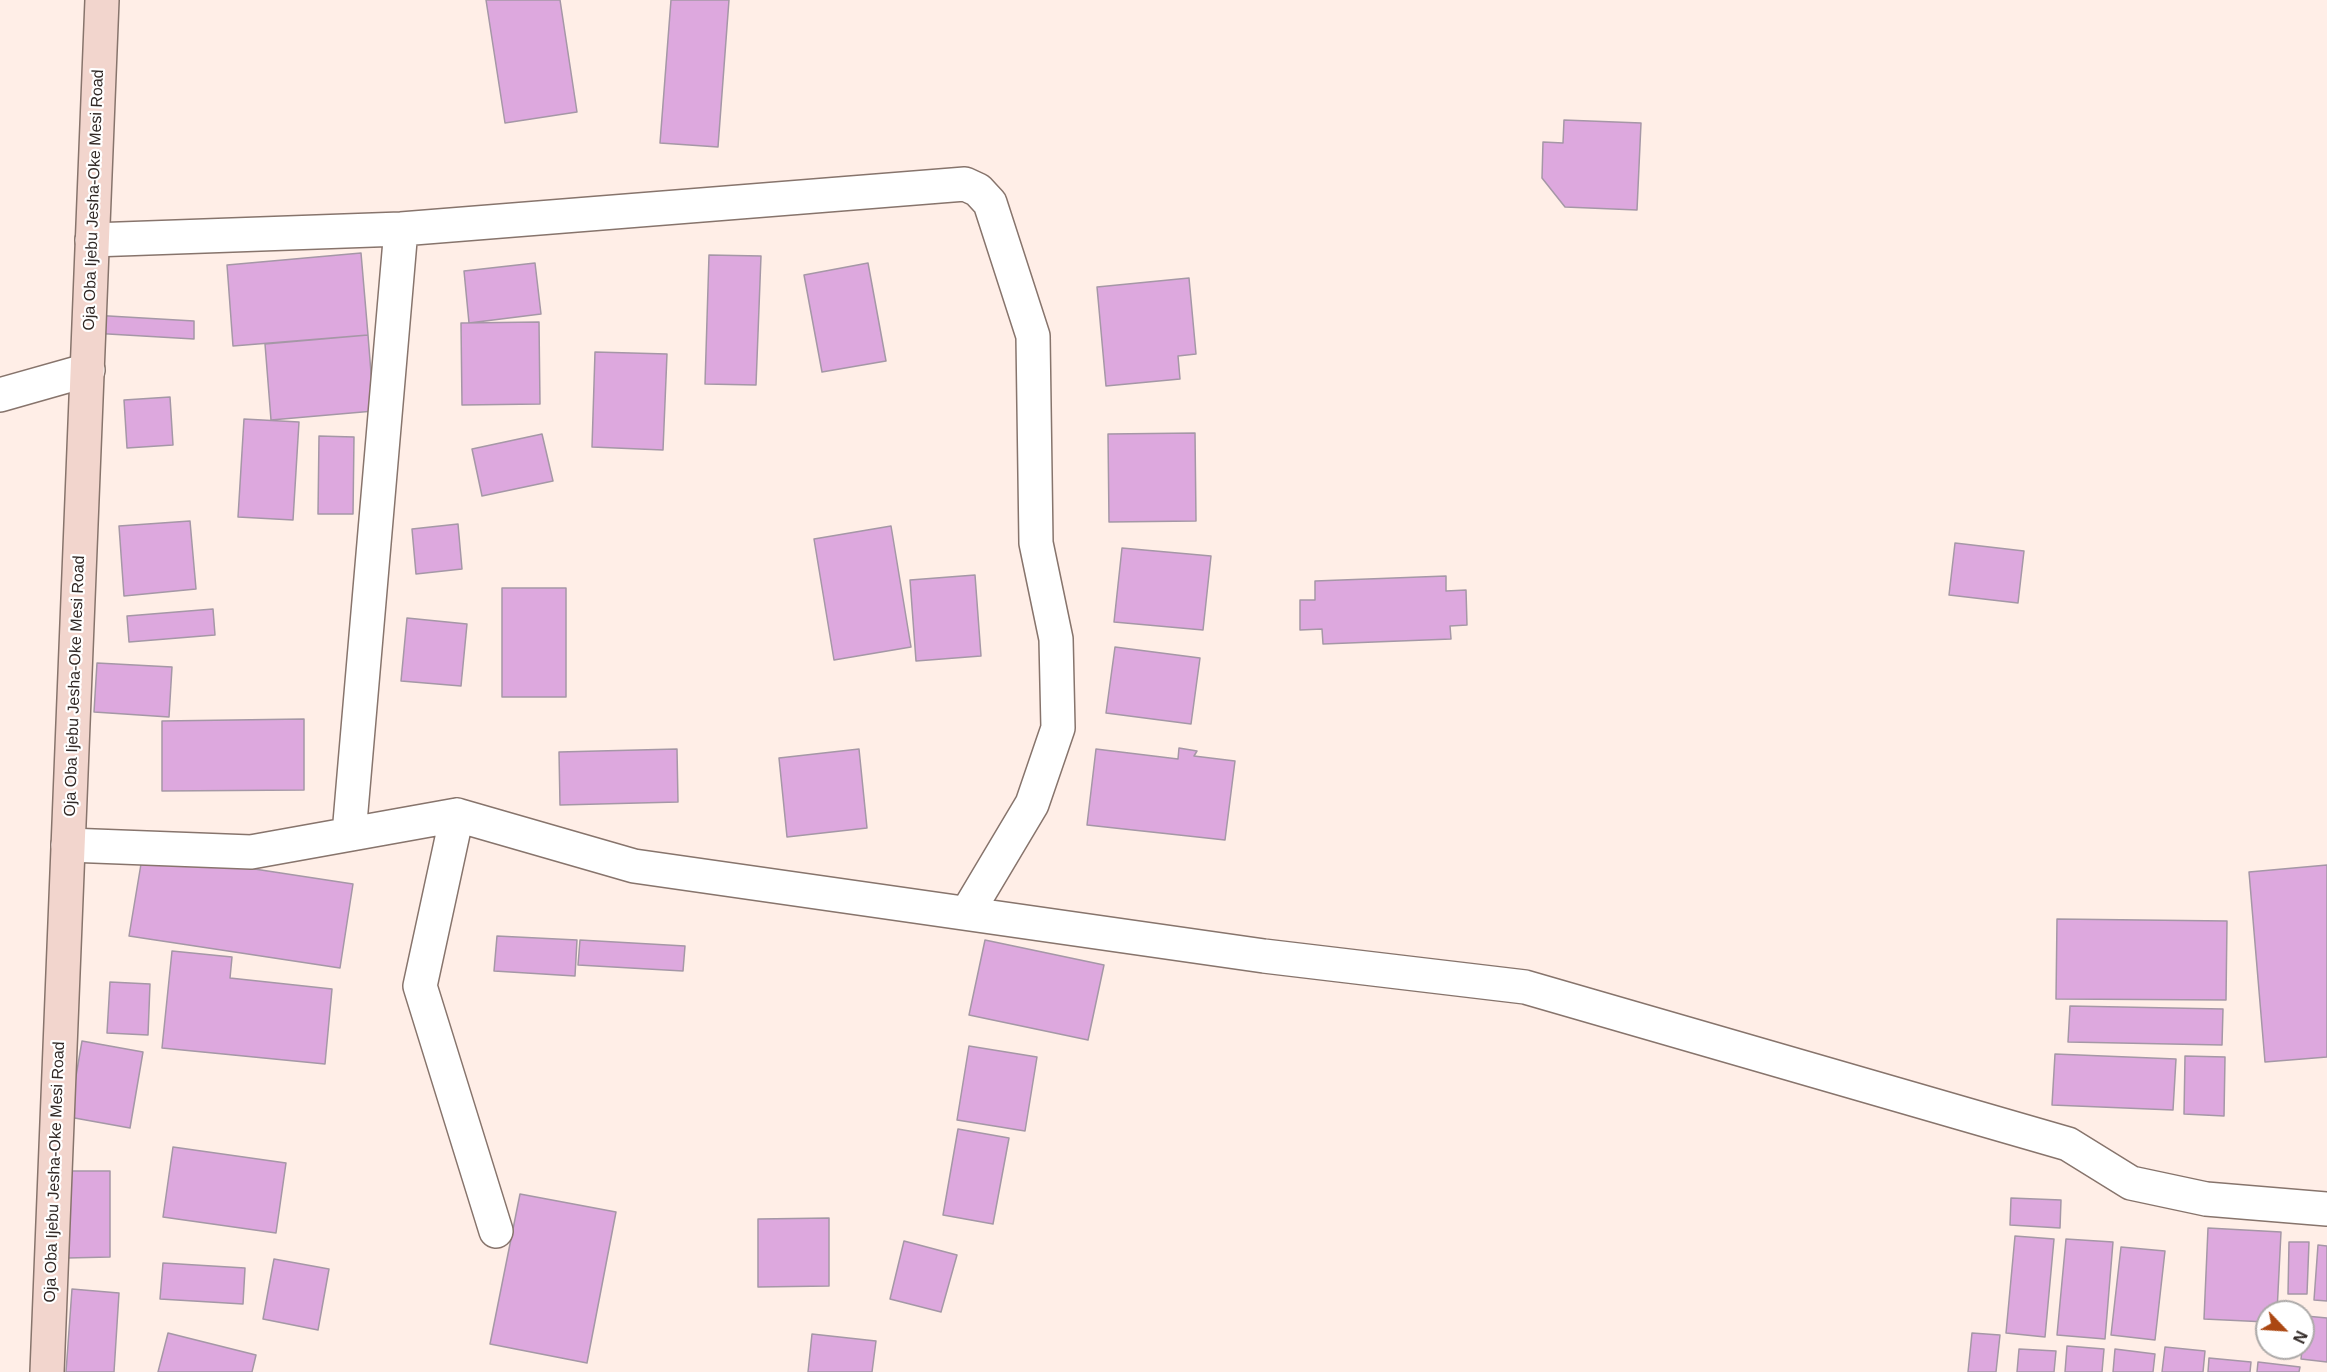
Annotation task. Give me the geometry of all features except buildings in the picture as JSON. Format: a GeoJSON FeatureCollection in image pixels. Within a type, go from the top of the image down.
{"type":"FeatureCollection","features":[{"type":"Feature","properties":{"kind":"main road","name":"Oja Oba Ijebu Jesha-Oke Mesi Road"},"geometry":{"type":"LineString","coordinates":[[47,1372],[102,0]]}},
{"type":"Feature","properties":{"kind":"street"},"geometry":{"type":"LineString","coordinates":[[92,240],[401,229],[965,184],[978,190],[990,203],[1033,336],[1036,543],[1056,639],[1058,728],[1032,804],[967,914]]}},
{"type":"Feature","properties":{"kind":"street"},"geometry":{"type":"LineString","coordinates":[[349,834],[401,229]]}},
{"type":"Feature","properties":{"kind":"street"},"geometry":{"type":"LineString","coordinates":[[0,395],[88,370]]}},
{"type":"Feature","properties":{"kind":"street"},"geometry":{"type":"LineString","coordinates":[[457,815],[420,986],[496,1231]]}},
{"type":"Feature","properties":{"kind":"street"},"geometry":{"type":"LineString","coordinates":[[68,845],[251,852],[457,815],[634,866],[1264,956],[1525,987],[2068,1144],[2131,1183],[2206,1200],[2327,1209]]}}]}
